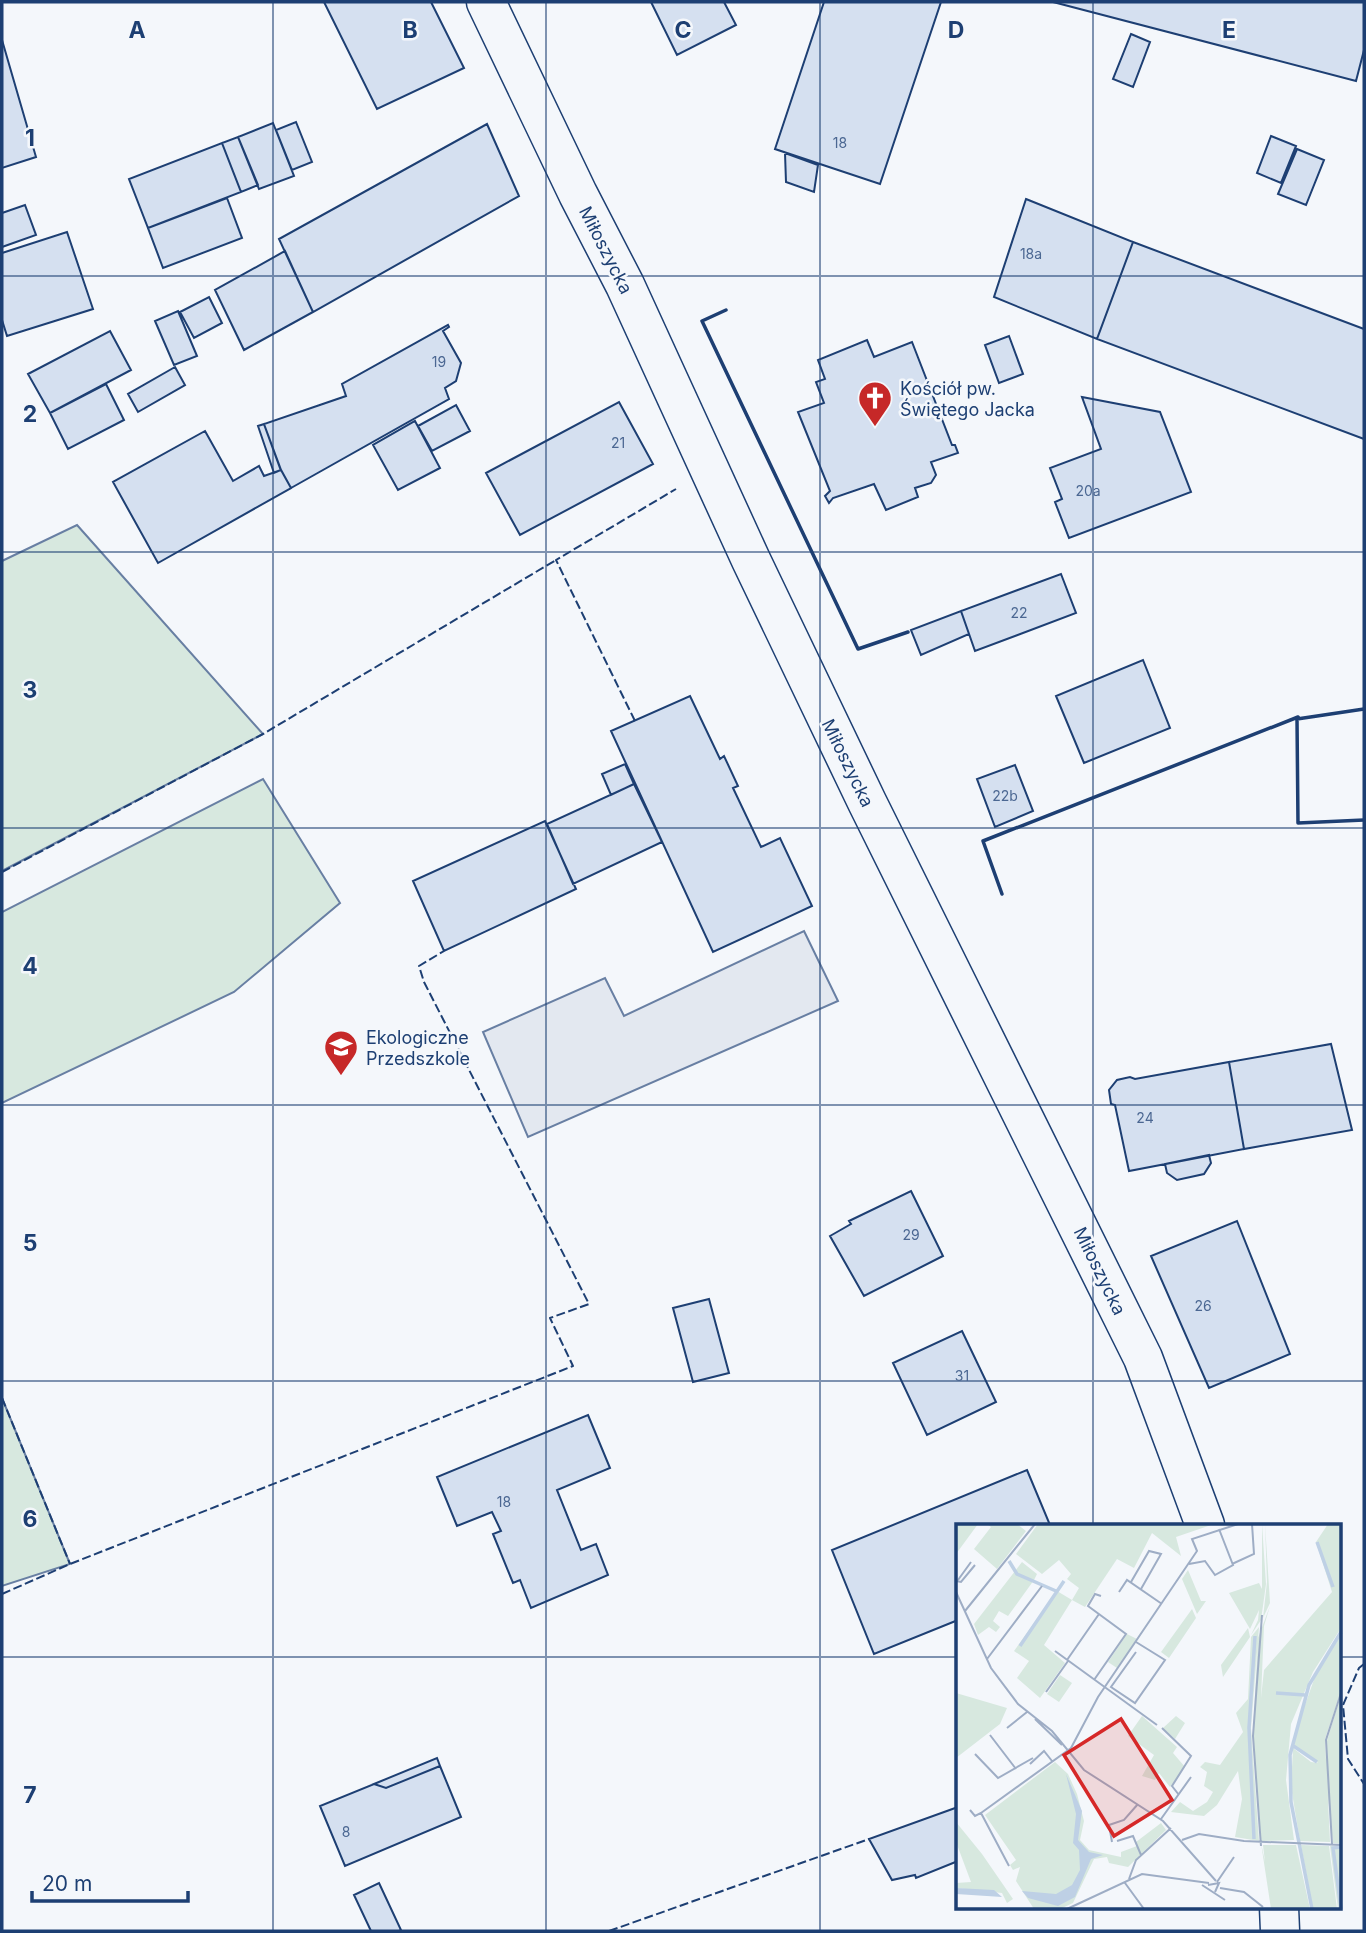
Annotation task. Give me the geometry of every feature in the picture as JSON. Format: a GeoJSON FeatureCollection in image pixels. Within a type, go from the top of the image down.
{"type":"FeatureCollection","features":[{"type":"Feature","properties":{"kind":"street","name":"Miłoszycka"},"geometry":{"type":"LineString","coordinates":[[486,2],[625,285],[745,548],[885,839],[1143,1358],[1205,1524]]}},
{"type":"Feature","properties":{"kind":"street"},"geometry":{"type":"LineString","coordinates":[[1279,1909],[1280,1931]]}},
{"type":"Feature","properties":{"kind":"shaded area"},"geometry":{"type":"Polygon","coordinates":[[[77,525],[263,734],[2,871],[2,561],[77,525]]]}},
{"type":"Feature","properties":{"kind":"shaded area"},"geometry":{"type":"Polygon","coordinates":[[[263,779],[340,903],[234,992],[2,1103],[2,912],[263,779]]]}},
{"type":"Feature","properties":{"kind":"shaded area"},"geometry":{"type":"Polygon","coordinates":[[[804,931],[838,1001],[528,1137],[483,1032],[605,978],[624,1016],[804,931]]]}},
{"type":"Feature","properties":{"kind":"shaded area"},"geometry":{"type":"Polygon","coordinates":[[[2,1398],[70,1564],[2,1586],[2,1398]]]}},
{"type":"Feature","properties":{"kind":"building"},"geometry":{"type":"Polygon","coordinates":[[[324,2],[431,2],[464,68],[377,109],[324,2]]]}},
{"type":"Feature","properties":{"kind":"building"},"geometry":{"type":"Polygon","coordinates":[[[651,2],[724,2],[736,25],[677,55],[651,2]]]}},
{"type":"Feature","properties":{"kind":"building"},"geometry":{"type":"Polygon","coordinates":[[[824,2],[941,2],[880,184],[775,149],[824,2]]]}},
{"type":"Feature","properties":{"kind":"building"},"geometry":{"type":"Polygon","coordinates":[[[1053,2],[1364,2],[1364,50],[1356,81],[1053,2]]]}},
{"type":"Feature","properties":{"kind":"building"},"geometry":{"type":"Polygon","coordinates":[[[1131,34],[1150,42],[1133,87],[1113,79],[1131,34]]]}},
{"type":"Feature","properties":{"kind":"building"},"geometry":{"type":"Polygon","coordinates":[[[2,40],[36,157],[2,168],[2,40]]]}},
{"type":"Feature","properties":{"kind":"building"},"geometry":{"type":"Polygon","coordinates":[[[296,122],[312,162],[292,170],[276,130],[296,122]]]}},
{"type":"Feature","properties":{"kind":"building"},"geometry":{"type":"Polygon","coordinates":[[[273,123],[294,176],[259,189],[238,137],[273,123]]]}},
{"type":"Feature","properties":{"kind":"building"},"geometry":{"type":"Polygon","coordinates":[[[487,124],[519,196],[313,312],[279,239],[487,124]]]}},
{"type":"Feature","properties":{"kind":"building"},"geometry":{"type":"Polygon","coordinates":[[[1271,136],[1296,146],[1281,183],[1257,173],[1271,136]]]}},
{"type":"Feature","properties":{"kind":"building"},"geometry":{"type":"Polygon","coordinates":[[[238,137],[258,185],[241,192],[222,143],[238,137]]]}},
{"type":"Feature","properties":{"kind":"building"},"geometry":{"type":"Polygon","coordinates":[[[222,143],[241,192],[148,228],[129,179],[222,143]]]}},
{"type":"Feature","properties":{"kind":"building"},"geometry":{"type":"Polygon","coordinates":[[[1297,149],[1324,160],[1306,205],[1278,194],[1297,149]]]}},
{"type":"Feature","properties":{"kind":"building"},"geometry":{"type":"Polygon","coordinates":[[[785,153],[818,165],[814,192],[786,182],[785,153]]]}},
{"type":"Feature","properties":{"kind":"building"},"geometry":{"type":"Polygon","coordinates":[[[227,198],[242,238],[163,268],[148,228],[227,198]]]}},
{"type":"Feature","properties":{"kind":"building"},"geometry":{"type":"Polygon","coordinates":[[[1026,199],[1133,242],[1097,339],[994,297],[1026,199]]]}},
{"type":"Feature","properties":{"kind":"building"},"geometry":{"type":"Polygon","coordinates":[[[25,205],[36,235],[2,247],[2,213],[25,205]]]}},
{"type":"Feature","properties":{"kind":"building"},"geometry":{"type":"Polygon","coordinates":[[[67,232],[93,309],[7,336],[2,320],[2,253],[67,232]]]}},
{"type":"Feature","properties":{"kind":"building"},"geometry":{"type":"Polygon","coordinates":[[[1133,242],[1364,329],[1364,439],[1097,339],[1133,242]]]}},
{"type":"Feature","properties":{"kind":"building"},"geometry":{"type":"Polygon","coordinates":[[[285,251],[313,312],[244,350],[215,290],[285,251]]]}},
{"type":"Feature","properties":{"kind":"building"},"geometry":{"type":"Polygon","coordinates":[[[209,297],[222,323],[194,338],[180,312],[209,297]]]}},
{"type":"Feature","properties":{"kind":"building"},"geometry":{"type":"Polygon","coordinates":[[[178,311],[197,356],[174,365],[155,321],[178,311]]]}},
{"type":"Feature","properties":{"kind":"building"},"geometry":{"type":"Polygon","coordinates":[[[448,325],[443,331],[461,363],[456,381],[445,388],[449,399],[291,488],[280,468],[264,424],[346,396],[342,384],[448,325]]]}},
{"type":"Feature","properties":{"kind":"building"},"geometry":{"type":"Polygon","coordinates":[[[110,331],[131,370],[50,413],[28,374],[110,331]]]}},
{"type":"Feature","properties":{"kind":"building"},"geometry":{"type":"Polygon","coordinates":[[[1009,336],[1023,374],[999,383],[985,345],[1009,336]]]}},
{"type":"Feature","properties":{"kind":"building","name":"Kościół pw. Świętego Jacka"},"geometry":{"type":"Polygon","coordinates":[[[867,340],[874,357],[912,342],[952,445],[955,445],[958,453],[931,462],[936,475],[931,483],[915,488],[918,497],[886,510],[874,484],[833,498],[829,503],[825,496],[830,491],[798,412],[824,403],[816,382],[825,379],[818,360],[867,340]]]}},
{"type":"Feature","properties":{"kind":"building"},"geometry":{"type":"Polygon","coordinates":[[[175,367],[185,385],[138,412],[128,394],[175,367]]]}},
{"type":"Feature","properties":{"kind":"building"},"geometry":{"type":"Polygon","coordinates":[[[106,384],[124,420],[68,449],[50,413],[106,384]]]}},
{"type":"Feature","properties":{"kind":"building"},"geometry":{"type":"Polygon","coordinates":[[[1082,397],[1160,412],[1191,492],[1069,538],[1055,502],[1062,499],[1050,468],[1101,449],[1082,397]]]}},
{"type":"Feature","properties":{"kind":"building"},"geometry":{"type":"Polygon","coordinates":[[[619,402],[653,464],[520,535],[486,473],[619,402]]]}},
{"type":"Feature","properties":{"kind":"building"},"geometry":{"type":"Polygon","coordinates":[[[456,405],[470,431],[432,451],[418,426],[456,405]]]}},
{"type":"Feature","properties":{"kind":"building"},"geometry":{"type":"Polygon","coordinates":[[[415,421],[440,468],[398,490],[373,445],[415,421]]]}},
{"type":"Feature","properties":{"kind":"building"},"geometry":{"type":"Polygon","coordinates":[[[264,424],[281,470],[274,473],[258,426],[264,424]]]}},
{"type":"Feature","properties":{"kind":"building"},"geometry":{"type":"Polygon","coordinates":[[[205,431],[233,481],[259,466],[264,476],[281,470],[291,488],[158,563],[113,482],[205,431]]]}},
{"type":"Feature","properties":{"kind":"building"},"geometry":{"type":"Polygon","coordinates":[[[1061,574],[1076,613],[975,651],[961,611],[1061,574]]]}},
{"type":"Feature","properties":{"kind":"building"},"geometry":{"type":"Polygon","coordinates":[[[961,611],[969,634],[921,655],[911,630],[961,611]]]}},
{"type":"Feature","properties":{"kind":"building"},"geometry":{"type":"Polygon","coordinates":[[[1143,660],[1170,728],[1084,763],[1056,696],[1143,660]]]}},
{"type":"Feature","properties":{"kind":"building"},"geometry":{"type":"Polygon","coordinates":[[[690,696],[720,759],[724,756],[738,786],[733,788],[761,847],[780,838],[812,906],[713,952],[611,731],[690,696]]]}},
{"type":"Feature","properties":{"kind":"building"},"geometry":{"type":"Polygon","coordinates":[[[625,764],[634,784],[611,795],[602,774],[625,764]]]}},
{"type":"Feature","properties":{"kind":"building"},"geometry":{"type":"Polygon","coordinates":[[[1015,765],[1033,811],[995,827],[977,779],[1015,765]]]}},
{"type":"Feature","properties":{"kind":"building"},"geometry":{"type":"Polygon","coordinates":[[[634,784],[662,842],[573,884],[547,824],[634,784]]]}},
{"type":"Feature","properties":{"kind":"building"},"geometry":{"type":"Polygon","coordinates":[[[545,821],[576,889],[444,951],[413,881],[545,821]]]}},
{"type":"Feature","properties":{"kind":"building"},"geometry":{"type":"Polygon","coordinates":[[[1331,1044],[1352,1130],[1244,1149],[1229,1062],[1331,1044]]]}},
{"type":"Feature","properties":{"kind":"building"},"geometry":{"type":"Polygon","coordinates":[[[1229,1062],[1244,1149],[1129,1171],[1115,1105],[1111,1104],[1109,1090],[1117,1080],[1229,1062]]]}},
{"type":"Feature","properties":{"kind":"building"},"geometry":{"type":"Polygon","coordinates":[[[1209,1155],[1211,1163],[1204,1174],[1177,1180],[1167,1173],[1165,1164],[1209,1155]]]}},
{"type":"Feature","properties":{"kind":"building"},"geometry":{"type":"Polygon","coordinates":[[[911,1191],[943,1256],[864,1296],[830,1236],[851,1224],[849,1221],[911,1191]]]}},
{"type":"Feature","properties":{"kind":"building"},"geometry":{"type":"Polygon","coordinates":[[[1237,1221],[1290,1354],[1209,1388],[1151,1256],[1237,1221]]]}},
{"type":"Feature","properties":{"kind":"building"},"geometry":{"type":"Polygon","coordinates":[[[709,1299],[729,1373],[693,1382],[673,1308],[709,1299]]]}},
{"type":"Feature","properties":{"kind":"building"},"geometry":{"type":"Polygon","coordinates":[[[962,1331],[996,1402],[927,1435],[893,1363],[962,1331]]]}},
{"type":"Feature","properties":{"kind":"building"},"geometry":{"type":"Polygon","coordinates":[[[588,1415],[610,1468],[557,1490],[581,1550],[596,1544],[608,1575],[531,1608],[520,1580],[513,1583],[493,1534],[501,1531],[492,1512],[457,1526],[437,1477],[588,1415]]]}},
{"type":"Feature","properties":{"kind":"building"},"geometry":{"type":"Polygon","coordinates":[[[1027,1470],[1050,1524],[956,1524],[956,1621],[874,1654],[832,1550],[1027,1470]]]}},
{"type":"Feature","properties":{"kind":"building"},"geometry":{"type":"Polygon","coordinates":[[[437,1758],[440,1766],[386,1788],[374,1784],[437,1758]]]}},
{"type":"Feature","properties":{"kind":"building"},"geometry":{"type":"Polygon","coordinates":[[[440,1766],[461,1817],[345,1866],[320,1806],[374,1784],[386,1788],[440,1766]]]}},
{"type":"Feature","properties":{"kind":"building"},"geometry":{"type":"Polygon","coordinates":[[[956,1808],[956,1862],[916,1878],[915,1875],[892,1880],[869,1839],[956,1808]]]}},
{"type":"Feature","properties":{"kind":"building"},"geometry":{"type":"Polygon","coordinates":[[[379,1883],[401,1930],[399,1931],[371,1931],[354,1895],[379,1883]]]}},
{"type":"Feature","properties":{"kind":"fence"},"geometry":{"type":"LineString","coordinates":[[635,721],[556,560],[676,489]]}},
{"type":"Feature","properties":{"kind":"fence"},"geometry":{"type":"LineString","coordinates":[[2,872],[263,734],[556,560]]}},
{"type":"Feature","properties":{"kind":"fence"},"geometry":{"type":"LineString","coordinates":[[2,1594],[70,1564],[573,1366],[550,1318],[589,1304],[424,982],[419,966],[444,951]]}},
{"type":"Feature","properties":{"kind":"fence"},"geometry":{"type":"LineString","coordinates":[[2,1398],[70,1564]]}},
{"type":"Feature","properties":{"kind":"fence"},"geometry":{"type":"LineString","coordinates":[[1364,1664],[1359,1668],[1343,1705],[1348,1759],[1364,1784]]}},
{"type":"Feature","properties":{"kind":"fence"},"geometry":{"type":"LineString","coordinates":[[609,1931],[869,1839]]}},
{"type":"Feature","properties":{"kind":"wall"},"geometry":{"type":"LineString","coordinates":[[726,310],[702,321],[858,649],[908,632]]}},
{"type":"Feature","properties":{"kind":"wall"},"geometry":{"type":"LineString","coordinates":[[1364,709],[1297,719],[1298,823],[1364,820]]}},
{"type":"Feature","properties":{"kind":"wall"},"geometry":{"type":"LineString","coordinates":[[1002,894],[983,841],[1298,717]]}},
{"type":"Feature","properties":{"kind":"place","name":"Kościół pw. Świętego Jacka"},"geometry":{"type":"Point","coordinates":[875,428]}},
{"type":"Feature","properties":{"kind":"place","name":"Ekologiczne Przedszkole"},"geometry":{"type":"Point","coordinates":[341,1077]}}]}
